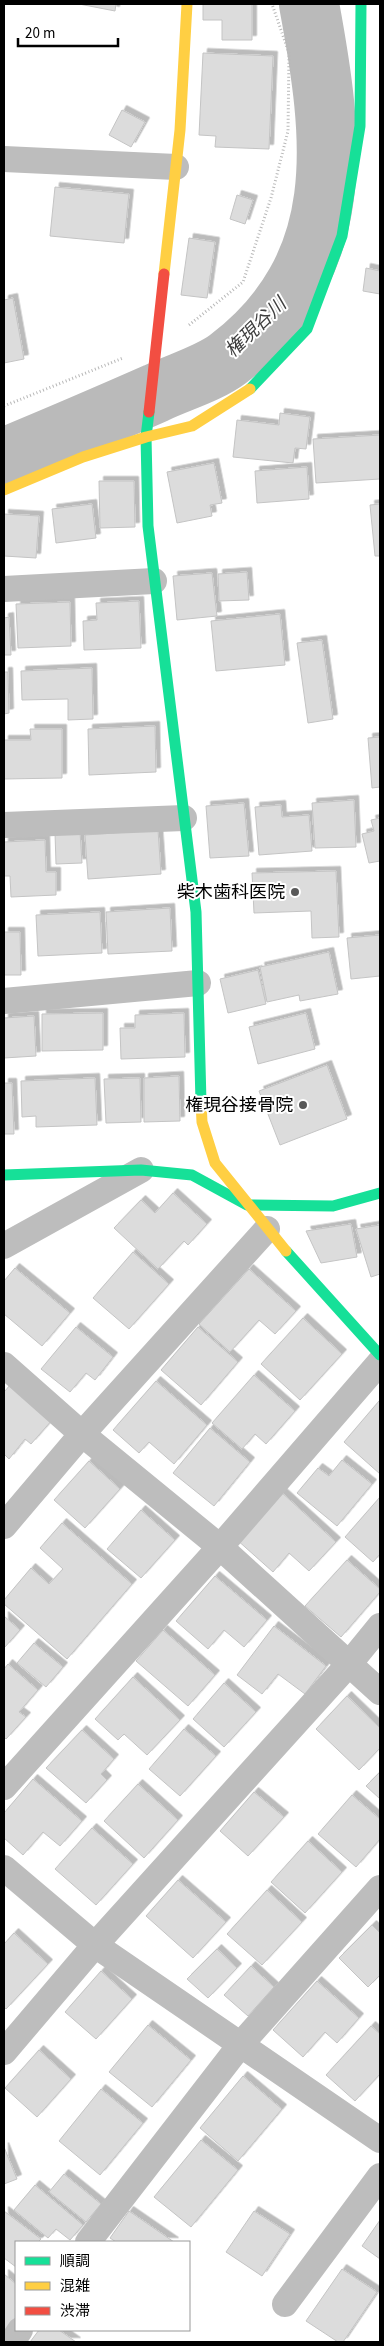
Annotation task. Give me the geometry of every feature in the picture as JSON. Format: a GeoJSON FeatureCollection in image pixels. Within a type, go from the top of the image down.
{"type":"FeatureCollection","features":[{"type":"Feature","properties":{"kind":"street"},"geometry":{"type":"LineString","coordinates":[[187,4],[176,167],[146,437],[148,526],[196,912],[202,1122],[215,1163],[247,1205],[380,1355]]}},
{"type":"Feature","properties":{"kind":"street"},"geometry":{"type":"LineString","coordinates":[[4,490],[83,457],[146,437],[192,426],[245,394],[307,329],[342,236],[360,126],[361,4]]}},
{"type":"Feature","properties":{"kind":"street"},"geometry":{"type":"LineString","coordinates":[[4,159],[176,167]]}},
{"type":"Feature","properties":{"kind":"street"},"geometry":{"type":"LineString","coordinates":[[4,589],[154,581]]}},
{"type":"Feature","properties":{"kind":"street"},"geometry":{"type":"LineString","coordinates":[[4,825],[184,818]]}},
{"type":"Feature","properties":{"kind":"street"},"geometry":{"type":"LineString","coordinates":[[4,1001],[198,983]]}},
{"type":"Feature","properties":{"kind":"street"},"geometry":{"type":"LineString","coordinates":[[4,1246],[140,1170]]}},
{"type":"Feature","properties":{"kind":"street"},"geometry":{"type":"LineString","coordinates":[[4,1174],[140,1170],[192,1175],[247,1205],[333,1206],[380,1193]]}},
{"type":"Feature","properties":{"kind":"street"},"geometry":{"type":"LineString","coordinates":[[4,1526],[82,1434],[206,1300],[267,1229]]}},
{"type":"Feature","properties":{"kind":"street"},"geometry":{"type":"LineString","coordinates":[[4,1787],[220,1547],[380,1362]]}},
{"type":"Feature","properties":{"kind":"street"},"geometry":{"type":"LineString","coordinates":[[4,1365],[82,1434],[220,1547],[380,1692]]}},
{"type":"Feature","properties":{"kind":"street"},"geometry":{"type":"LineString","coordinates":[[4,2052],[95,1945],[349,1664],[380,1626]]}},
{"type":"Feature","properties":{"kind":"street"},"geometry":{"type":"LineString","coordinates":[[4,1868],[95,1945],[242,2044],[376,2129]]}},
{"type":"Feature","properties":{"kind":"street"},"geometry":{"type":"LineString","coordinates":[[89,2241],[242,2044],[380,1888]]}},
{"type":"Feature","properties":{"kind":"street"},"geometry":{"type":"LineString","coordinates":[[285,2304],[380,2176]]}},
{"type":"Feature","properties":{"kind":"street"},"geometry":{"type":"LineString","coordinates":[[12,2342],[19,2331]]}},
{"type":"Feature","properties":{"kind":"path"},"geometry":{"type":"LineString","coordinates":[[4,406],[156,344],[194,322],[243,282],[271,198],[288,131],[289,53],[272,4]]}},
{"type":"Feature","properties":{"kind":"building"},"geometry":{"type":"Polygon","coordinates":[[[79,4],[116,4],[115,11],[79,4]]]}},
{"type":"Feature","properties":{"kind":"building"},"geometry":{"type":"Polygon","coordinates":[[[203,4],[252,4],[252,40],[222,40],[222,20],[203,20],[203,4]]]}},
{"type":"Feature","properties":{"kind":"building"},"geometry":{"type":"Polygon","coordinates":[[[203,53],[273,56],[269,149],[215,147],[216,136],[199,135],[203,53]]]}},
{"type":"Feature","properties":{"kind":"building"},"geometry":{"type":"Polygon","coordinates":[[[122,110],[145,122],[131,147],[109,135],[122,110]]]}},
{"type":"Feature","properties":{"kind":"building"},"geometry":{"type":"Polygon","coordinates":[[[55,187],[129,194],[124,243],[50,236],[55,187]]]}},
{"type":"Feature","properties":{"kind":"building"},"geometry":{"type":"Polygon","coordinates":[[[237,195],[253,200],[245,224],[230,219],[237,195]]]}},
{"type":"Feature","properties":{"kind":"building"},"geometry":{"type":"Polygon","coordinates":[[[189,238],[215,242],[207,298],[181,295],[189,238]]]}},
{"type":"Feature","properties":{"kind":"building"},"geometry":{"type":"Polygon","coordinates":[[[366,268],[380,271],[380,294],[363,291],[366,268]]]}},
{"type":"Feature","properties":{"kind":"building"},"geometry":{"type":"Polygon","coordinates":[[[13,298],[24,359],[4,363],[4,300],[13,298]]]}},
{"type":"Feature","properties":{"kind":"building"},"geometry":{"type":"Polygon","coordinates":[[[280,413],[310,417],[306,449],[295,448],[293,463],[233,457],[237,420],[279,425],[280,413]]]}},
{"type":"Feature","properties":{"kind":"building"},"geometry":{"type":"Polygon","coordinates":[[[380,435],[380,479],[316,483],[313,439],[380,435]]]}},
{"type":"Feature","properties":{"kind":"building"},"geometry":{"type":"Polygon","coordinates":[[[214,463],[222,503],[210,505],[212,516],[177,523],[167,472],[214,463]]]}},
{"type":"Feature","properties":{"kind":"building"},"geometry":{"type":"Polygon","coordinates":[[[307,467],[309,499],[257,503],[255,471],[307,467]]]}},
{"type":"Feature","properties":{"kind":"building"},"geometry":{"type":"Polygon","coordinates":[[[99,481],[134,481],[135,527],[100,528],[99,481]]]}},
{"type":"Feature","properties":{"kind":"building"},"geometry":{"type":"Polygon","coordinates":[[[92,504],[96,538],[56,543],[52,509],[92,504]]]}},
{"type":"Feature","properties":{"kind":"building"},"geometry":{"type":"Polygon","coordinates":[[[380,504],[380,556],[375,556],[370,505],[380,504]]]}},
{"type":"Feature","properties":{"kind":"building"},"geometry":{"type":"Polygon","coordinates":[[[4,514],[39,516],[36,558],[4,556],[4,514]]]}},
{"type":"Feature","properties":{"kind":"building"},"geometry":{"type":"Polygon","coordinates":[[[247,572],[249,600],[219,601],[218,574],[247,572]]]}},
{"type":"Feature","properties":{"kind":"building"},"geometry":{"type":"Polygon","coordinates":[[[212,573],[217,616],[177,620],[173,576],[212,573]]]}},
{"type":"Feature","properties":{"kind":"building"},"geometry":{"type":"Polygon","coordinates":[[[139,601],[141,648],[84,650],[83,621],[97,620],[96,603],[139,601]]]}},
{"type":"Feature","properties":{"kind":"building"},"geometry":{"type":"Polygon","coordinates":[[[70,602],[71,646],[18,648],[16,604],[70,602]]]}},
{"type":"Feature","properties":{"kind":"building"},"geometry":{"type":"Polygon","coordinates":[[[280,614],[285,665],[216,671],[211,621],[280,614]]]}},
{"type":"Feature","properties":{"kind":"building"},"geometry":{"type":"Polygon","coordinates":[[[9,617],[11,655],[4,655],[4,618],[9,617]]]}},
{"type":"Feature","properties":{"kind":"building"},"geometry":{"type":"Polygon","coordinates":[[[322,640],[333,719],[308,723],[297,643],[322,640]]]}},
{"type":"Feature","properties":{"kind":"building"},"geometry":{"type":"Polygon","coordinates":[[[92,668],[93,719],[68,720],[68,699],[22,700],[21,671],[92,668]]]}},
{"type":"Feature","properties":{"kind":"building"},"geometry":{"type":"Polygon","coordinates":[[[4,672],[8,672],[9,713],[4,714],[4,672]]]}},
{"type":"Feature","properties":{"kind":"building"},"geometry":{"type":"Polygon","coordinates":[[[155,726],[156,772],[89,775],[88,729],[155,726]]]}},
{"type":"Feature","properties":{"kind":"building"},"geometry":{"type":"Polygon","coordinates":[[[30,729],[62,729],[62,778],[4,779],[4,740],[31,740],[30,729]]]}},
{"type":"Feature","properties":{"kind":"building"},"geometry":{"type":"Polygon","coordinates":[[[380,737],[380,787],[372,788],[368,738],[380,737]]]}},
{"type":"Feature","properties":{"kind":"building"},"geometry":{"type":"Polygon","coordinates":[[[354,800],[356,847],[315,848],[312,803],[354,800]]]}},
{"type":"Feature","properties":{"kind":"building"},"geometry":{"type":"Polygon","coordinates":[[[244,803],[249,856],[210,858],[206,806],[244,803]]]}},
{"type":"Feature","properties":{"kind":"building"},"geometry":{"type":"Polygon","coordinates":[[[281,805],[282,817],[309,815],[312,851],[259,855],[255,807],[281,805]]]}},
{"type":"Feature","properties":{"kind":"building"},"geometry":{"type":"Polygon","coordinates":[[[380,818],[380,861],[369,863],[362,834],[374,831],[371,820],[380,818]]]}},
{"type":"Feature","properties":{"kind":"building"},"geometry":{"type":"Polygon","coordinates":[[[158,830],[161,874],[88,879],[85,835],[158,830]]]}},
{"type":"Feature","properties":{"kind":"building"},"geometry":{"type":"Polygon","coordinates":[[[80,832],[82,863],[56,864],[55,833],[80,832]]]}},
{"type":"Feature","properties":{"kind":"building"},"geometry":{"type":"Polygon","coordinates":[[[45,840],[46,872],[56,872],[56,895],[11,897],[10,876],[4,876],[4,842],[45,840]]]}},
{"type":"Feature","properties":{"kind":"building","name":"柴木歯科医院"},"geometry":{"type":"Polygon","coordinates":[[[336,871],[339,937],[312,938],[311,911],[254,913],[252,873],[336,871]]]}},
{"type":"Feature","properties":{"kind":"building"},"geometry":{"type":"Polygon","coordinates":[[[170,908],[172,951],[108,954],[106,912],[170,908]]]}},
{"type":"Feature","properties":{"kind":"building"},"geometry":{"type":"Polygon","coordinates":[[[100,912],[102,953],[38,956],[36,915],[100,912]]]}},
{"type":"Feature","properties":{"kind":"building"},"geometry":{"type":"Polygon","coordinates":[[[4,932],[20,932],[21,975],[4,975],[4,932]]]}},
{"type":"Feature","properties":{"kind":"building"},"geometry":{"type":"Polygon","coordinates":[[[380,935],[380,976],[351,979],[347,938],[380,935]]]}},
{"type":"Feature","properties":{"kind":"building"},"geometry":{"type":"Polygon","coordinates":[[[329,952],[338,994],[300,1001],[299,995],[267,1002],[260,967],[329,952]]]}},
{"type":"Feature","properties":{"kind":"building"},"geometry":{"type":"Polygon","coordinates":[[[258,970],[266,1004],[228,1013],[220,979],[258,970]]]}},
{"type":"Feature","properties":{"kind":"building"},"geometry":{"type":"Polygon","coordinates":[[[103,1013],[103,1050],[42,1051],[42,1014],[103,1013]]]}},
{"type":"Feature","properties":{"kind":"building"},"geometry":{"type":"Polygon","coordinates":[[[184,1013],[185,1057],[121,1059],[120,1028],[135,1028],[135,1015],[184,1013]]]}},
{"type":"Feature","properties":{"kind":"building"},"geometry":{"type":"Polygon","coordinates":[[[306,1013],[315,1049],[258,1064],[249,1027],[306,1013]]]}},
{"type":"Feature","properties":{"kind":"building"},"geometry":{"type":"Polygon","coordinates":[[[34,1016],[36,1056],[4,1058],[4,1018],[34,1016]]]}},
{"type":"Feature","properties":{"kind":"building","name":"権現谷接骨院"},"geometry":{"type":"Polygon","coordinates":[[[327,1065],[347,1119],[280,1145],[259,1091],[327,1065]]]}},
{"type":"Feature","properties":{"kind":"building"},"geometry":{"type":"Polygon","coordinates":[[[179,1076],[180,1121],[144,1122],[144,1078],[179,1076]]]}},
{"type":"Feature","properties":{"kind":"building"},"geometry":{"type":"Polygon","coordinates":[[[95,1078],[97,1125],[36,1127],[36,1116],[22,1117],[21,1081],[95,1078]]]}},
{"type":"Feature","properties":{"kind":"building"},"geometry":{"type":"Polygon","coordinates":[[[140,1078],[141,1122],[106,1123],[104,1079],[140,1078]]]}},
{"type":"Feature","properties":{"kind":"building"},"geometry":{"type":"Polygon","coordinates":[[[4,1083],[12,1083],[14,1134],[4,1134],[4,1083]]]}},
{"type":"Feature","properties":{"kind":"building"},"geometry":{"type":"Polygon","coordinates":[[[173,1193],[207,1224],[188,1245],[184,1241],[158,1269],[114,1228],[141,1200],[155,1213],[173,1193]]]}},
{"type":"Feature","properties":{"kind":"building"},"geometry":{"type":"Polygon","coordinates":[[[351,1224],[357,1257],[321,1263],[306,1231],[351,1224]]]}},
{"type":"Feature","properties":{"kind":"building"},"geometry":{"type":"Polygon","coordinates":[[[380,1225],[380,1274],[371,1277],[356,1229],[380,1225]]]}},
{"type":"Feature","properties":{"kind":"building"},"geometry":{"type":"Polygon","coordinates":[[[133,1252],[169,1284],[129,1329],[93,1298],[133,1252]]]}},
{"type":"Feature","properties":{"kind":"building"},"geometry":{"type":"Polygon","coordinates":[[[15,1268],[70,1313],[42,1346],[4,1314],[4,1281],[15,1268]]]}},
{"type":"Feature","properties":{"kind":"building"},"geometry":{"type":"Polygon","coordinates":[[[249,1269],[296,1311],[275,1334],[259,1320],[230,1352],[199,1324],[249,1269]]]}},
{"type":"Feature","properties":{"kind":"building"},"geometry":{"type":"Polygon","coordinates":[[[303,1318],[342,1354],[300,1400],[261,1364],[303,1318]]]}},
{"type":"Feature","properties":{"kind":"building"},"geometry":{"type":"Polygon","coordinates":[[[76,1327],[113,1357],[95,1380],[86,1373],[70,1392],[41,1369],[76,1327]]]}},
{"type":"Feature","properties":{"kind":"building"},"geometry":{"type":"Polygon","coordinates":[[[198,1327],[238,1362],[201,1405],[161,1370],[198,1327]]]}},
{"type":"Feature","properties":{"kind":"building"},"geometry":{"type":"Polygon","coordinates":[[[254,1375],[295,1411],[266,1444],[255,1434],[242,1449],[212,1423],[254,1375]]]}},
{"type":"Feature","properties":{"kind":"building"},"geometry":{"type":"Polygon","coordinates":[[[156,1381],[207,1425],[174,1464],[149,1442],[139,1453],[113,1430],[156,1381]]]}},
{"type":"Feature","properties":{"kind":"building"},"geometry":{"type":"Polygon","coordinates":[[[11,1384],[53,1419],[31,1444],[25,1439],[9,1459],[4,1454],[4,1392],[11,1384]]]}},
{"type":"Feature","properties":{"kind":"building"},"geometry":{"type":"Polygon","coordinates":[[[380,1402],[380,1474],[344,1442],[380,1402]]]}},
{"type":"Feature","properties":{"kind":"building"},"geometry":{"type":"Polygon","coordinates":[[[210,1428],[250,1462],[214,1506],[173,1473],[210,1428]]]}},
{"type":"Feature","properties":{"kind":"building"},"geometry":{"type":"Polygon","coordinates":[[[342,1460],[372,1484],[337,1526],[297,1493],[318,1468],[329,1476],[342,1460]]]}},
{"type":"Feature","properties":{"kind":"building"},"geometry":{"type":"Polygon","coordinates":[[[89,1461],[120,1489],[85,1528],[54,1500],[89,1461]]]}},
{"type":"Feature","properties":{"kind":"building"},"geometry":{"type":"Polygon","coordinates":[[[280,1491],[336,1542],[309,1571],[289,1553],[273,1572],[236,1539],[280,1491]]]}},
{"type":"Feature","properties":{"kind":"building"},"geometry":{"type":"Polygon","coordinates":[[[380,1497],[380,1554],[373,1562],[345,1537],[380,1497]]]}},
{"type":"Feature","properties":{"kind":"building"},"geometry":{"type":"Polygon","coordinates":[[[141,1510],[175,1540],[141,1578],[107,1549],[141,1510]]]}},
{"type":"Feature","properties":{"kind":"building"},"geometry":{"type":"Polygon","coordinates":[[[62,1523],[132,1584],[67,1659],[4,1604],[4,1600],[31,1568],[49,1584],[63,1569],[40,1548],[62,1523]]]}},
{"type":"Feature","properties":{"kind":"building"},"geometry":{"type":"Polygon","coordinates":[[[347,1560],[380,1589],[380,1592],[341,1637],[305,1606],[347,1560]]]}},
{"type":"Feature","properties":{"kind":"building"},"geometry":{"type":"Polygon","coordinates":[[[215,1576],[267,1620],[244,1647],[224,1630],[208,1649],[176,1621],[215,1576]]]}},
{"type":"Feature","properties":{"kind":"building"},"geometry":{"type":"Polygon","coordinates":[[[4,1616],[20,1630],[5,1647],[4,1646],[4,1616]]]}},
{"type":"Feature","properties":{"kind":"building"},"geometry":{"type":"Polygon","coordinates":[[[274,1626],[326,1666],[305,1694],[278,1674],[262,1694],[237,1675],[274,1626]]]}},
{"type":"Feature","properties":{"kind":"building"},"geometry":{"type":"Polygon","coordinates":[[[163,1630],[215,1675],[188,1706],[136,1661],[163,1630]]]}},
{"type":"Feature","properties":{"kind":"building"},"geometry":{"type":"Polygon","coordinates":[[[34,1643],[63,1667],[46,1687],[17,1663],[34,1643]]]}},
{"type":"Feature","properties":{"kind":"building"},"geometry":{"type":"Polygon","coordinates":[[[8,1664],[38,1690],[19,1712],[26,1717],[6,1739],[4,1737],[4,1669],[8,1664]]]}},
{"type":"Feature","properties":{"kind":"building"},"geometry":{"type":"Polygon","coordinates":[[[133,1677],[180,1720],[147,1755],[124,1734],[118,1740],[95,1719],[133,1677]]]}},
{"type":"Feature","properties":{"kind":"building"},"geometry":{"type":"Polygon","coordinates":[[[224,1683],[256,1712],[224,1747],[193,1719],[224,1683]]]}},
{"type":"Feature","properties":{"kind":"building"},"geometry":{"type":"Polygon","coordinates":[[[347,1696],[380,1728],[380,1748],[359,1770],[316,1729],[347,1696]]]}},
{"type":"Feature","properties":{"kind":"building"},"geometry":{"type":"Polygon","coordinates":[[[184,1729],[216,1756],[180,1796],[149,1769],[184,1729]]]}},
{"type":"Feature","properties":{"kind":"building"},"geometry":{"type":"Polygon","coordinates":[[[82,1730],[114,1759],[101,1774],[107,1780],[86,1803],[46,1768],[82,1730]]]}},
{"type":"Feature","properties":{"kind":"building"},"geometry":{"type":"Polygon","coordinates":[[[380,1772],[380,1799],[366,1786],[380,1772]]]}},
{"type":"Feature","properties":{"kind":"building"},"geometry":{"type":"Polygon","coordinates":[[[33,1779],[82,1821],[60,1846],[43,1832],[23,1855],[4,1838],[4,1813],[33,1779]]]}},
{"type":"Feature","properties":{"kind":"building"},"geometry":{"type":"Polygon","coordinates":[[[138,1784],[178,1820],[144,1858],[104,1821],[138,1784]]]}},
{"type":"Feature","properties":{"kind":"building"},"geometry":{"type":"Polygon","coordinates":[[[254,1792],[284,1817],[248,1856],[220,1831],[254,1792]]]}},
{"type":"Feature","properties":{"kind":"building"},"geometry":{"type":"Polygon","coordinates":[[[352,1795],[380,1819],[380,1839],[356,1867],[318,1834],[352,1795]]]}},
{"type":"Feature","properties":{"kind":"building"},"geometry":{"type":"Polygon","coordinates":[[[92,1828],[133,1864],[96,1905],[55,1869],[92,1828]]]}},
{"type":"Feature","properties":{"kind":"building"},"geometry":{"type":"Polygon","coordinates":[[[308,1841],[342,1872],[305,1913],[271,1882],[308,1841]]]}},
{"type":"Feature","properties":{"kind":"building"},"geometry":{"type":"Polygon","coordinates":[[[178,1880],[226,1922],[193,1958],[146,1916],[178,1880]]]}},
{"type":"Feature","properties":{"kind":"building"},"geometry":{"type":"Polygon","coordinates":[[[267,1890],[302,1922],[262,1965],[227,1934],[267,1890]]]}},
{"type":"Feature","properties":{"kind":"building"},"geometry":{"type":"Polygon","coordinates":[[[372,1925],[380,1933],[380,1975],[368,1987],[339,1958],[372,1925]]]}},
{"type":"Feature","properties":{"kind":"building"},"geometry":{"type":"Polygon","coordinates":[[[14,1933],[48,1964],[6,2009],[4,2007],[4,1944],[14,1933]]]}},
{"type":"Feature","properties":{"kind":"building"},"geometry":{"type":"Polygon","coordinates":[[[217,1949],[237,1968],[208,1998],[187,1979],[217,1949]]]}},
{"type":"Feature","properties":{"kind":"building"},"geometry":{"type":"Polygon","coordinates":[[[251,1966],[274,1987],[248,2016],[224,1995],[251,1966]]]}},
{"type":"Feature","properties":{"kind":"building"},"geometry":{"type":"Polygon","coordinates":[[[101,1971],[132,1999],[96,2039],[65,2012],[101,1971]]]}},
{"type":"Feature","properties":{"kind":"building"},"geometry":{"type":"Polygon","coordinates":[[[317,1981],[359,2018],[337,2043],[325,2032],[303,2057],[273,2030],[317,1981]]]}},
{"type":"Feature","properties":{"kind":"building"},"geometry":{"type":"Polygon","coordinates":[[[148,2025],[191,2060],[152,2107],[109,2072],[148,2025]]]}},
{"type":"Feature","properties":{"kind":"building"},"geometry":{"type":"Polygon","coordinates":[[[371,2026],[380,2034],[380,2074],[355,2101],[326,2075],[371,2026]]]}},
{"type":"Feature","properties":{"kind":"building"},"geometry":{"type":"Polygon","coordinates":[[[39,2050],[71,2079],[37,2117],[5,2088],[39,2050]]]}},
{"type":"Feature","properties":{"kind":"building"},"geometry":{"type":"Polygon","coordinates":[[[243,2076],[282,2109],[238,2161],[200,2128],[243,2076]]]}},
{"type":"Feature","properties":{"kind":"building"},"geometry":{"type":"Polygon","coordinates":[[[101,2089],[143,2123],[100,2175],[59,2141],[101,2089]]]}},
{"type":"Feature","properties":{"kind":"building"},"geometry":{"type":"Polygon","coordinates":[[[201,2140],[238,2170],[191,2227],[154,2197],[201,2140]]]}},
{"type":"Feature","properties":{"kind":"building"},"geometry":{"type":"Polygon","coordinates":[[[4,2147],[17,2179],[4,2184],[4,2147]]]}},
{"type":"Feature","properties":{"kind":"building"},"geometry":{"type":"Polygon","coordinates":[[[64,2174],[101,2204],[86,2222],[49,2192],[64,2174]]]}},
{"type":"Feature","properties":{"kind":"building"},"geometry":{"type":"Polygon","coordinates":[[[35,2185],[83,2225],[70,2240],[56,2229],[48,2238],[14,2210],[35,2185]]]}},
{"type":"Feature","properties":{"kind":"building"},"geometry":{"type":"Polygon","coordinates":[[[4,2211],[41,2239],[39,2241],[15,2241],[15,2266],[4,2258],[4,2211]]]}},
{"type":"Feature","properties":{"kind":"building"},"geometry":{"type":"Polygon","coordinates":[[[129,2211],[173,2241],[114,2241],[110,2238],[129,2211]]]}},
{"type":"Feature","properties":{"kind":"building"},"geometry":{"type":"Polygon","coordinates":[[[254,2211],[290,2234],[262,2276],[226,2252],[254,2211]]]}},
{"type":"Feature","properties":{"kind":"building"},"geometry":{"type":"Polygon","coordinates":[[[380,2220],[380,2259],[362,2246],[380,2220]]]}},
{"type":"Feature","properties":{"kind":"building"},"geometry":{"type":"Polygon","coordinates":[[[342,2269],[377,2292],[343,2342],[338,2342],[306,2321],[342,2269]]]}},
{"type":"Feature","properties":{"kind":"building"},"geometry":{"type":"Polygon","coordinates":[[[4,2274],[15,2283],[15,2321],[7,2332],[4,2330],[4,2274]]]}},
{"type":"Feature","properties":{"kind":"building"},"geometry":{"type":"Polygon","coordinates":[[[38,2331],[60,2331],[76,2342],[30,2342],[38,2331]]]}},
{"type":"Feature","properties":{"kind":"waterway","name":"権現谷川"},"geometry":{"type":"LineString","coordinates":[[4,458],[220,364],[228,359],[268,322],[296,283],[314,241],[324,197],[327,151],[324,103],[309,4]]}},
{"type":"Feature","properties":{"kind":"traffic: fast"},"geometry":{"type":"LineString","coordinates":[[250,389],[307,329],[342,236],[360,126],[361,4]]}},
{"type":"Feature","properties":{"kind":"traffic: fast"},"geometry":{"type":"LineString","coordinates":[[149,412],[146,437],[148,526],[196,912],[201,1102]]}},
{"type":"Feature","properties":{"kind":"traffic: fast"},"geometry":{"type":"LineString","coordinates":[[4,1175],[141,1170],[192,1175],[247,1205],[333,1206],[380,1193]]}},
{"type":"Feature","properties":{"kind":"traffic: fast"},"geometry":{"type":"LineString","coordinates":[[286,1251],[380,1355]]}},
{"type":"Feature","properties":{"kind":"traffic: slow"},"geometry":{"type":"LineString","coordinates":[[164,274],[180,130],[187,4]]}},
{"type":"Feature","properties":{"kind":"traffic: slow"},"geometry":{"type":"LineString","coordinates":[[4,490],[83,457],[146,437],[192,426],[250,389]]}},
{"type":"Feature","properties":{"kind":"traffic: slow"},"geometry":{"type":"LineString","coordinates":[[201,1102],[202,1122],[215,1163],[286,1251]]}},
{"type":"Feature","properties":{"kind":"traffic: jam"},"geometry":{"type":"LineString","coordinates":[[149,412],[164,274]]}},
{"type":"Feature","properties":{"kind":"place","name":"柴木歯科医院"},"geometry":{"type":"Point","coordinates":[295,892]}},
{"type":"Feature","properties":{"kind":"place","name":"権現谷接骨院"},"geometry":{"type":"Point","coordinates":[303,1105]}}]}
